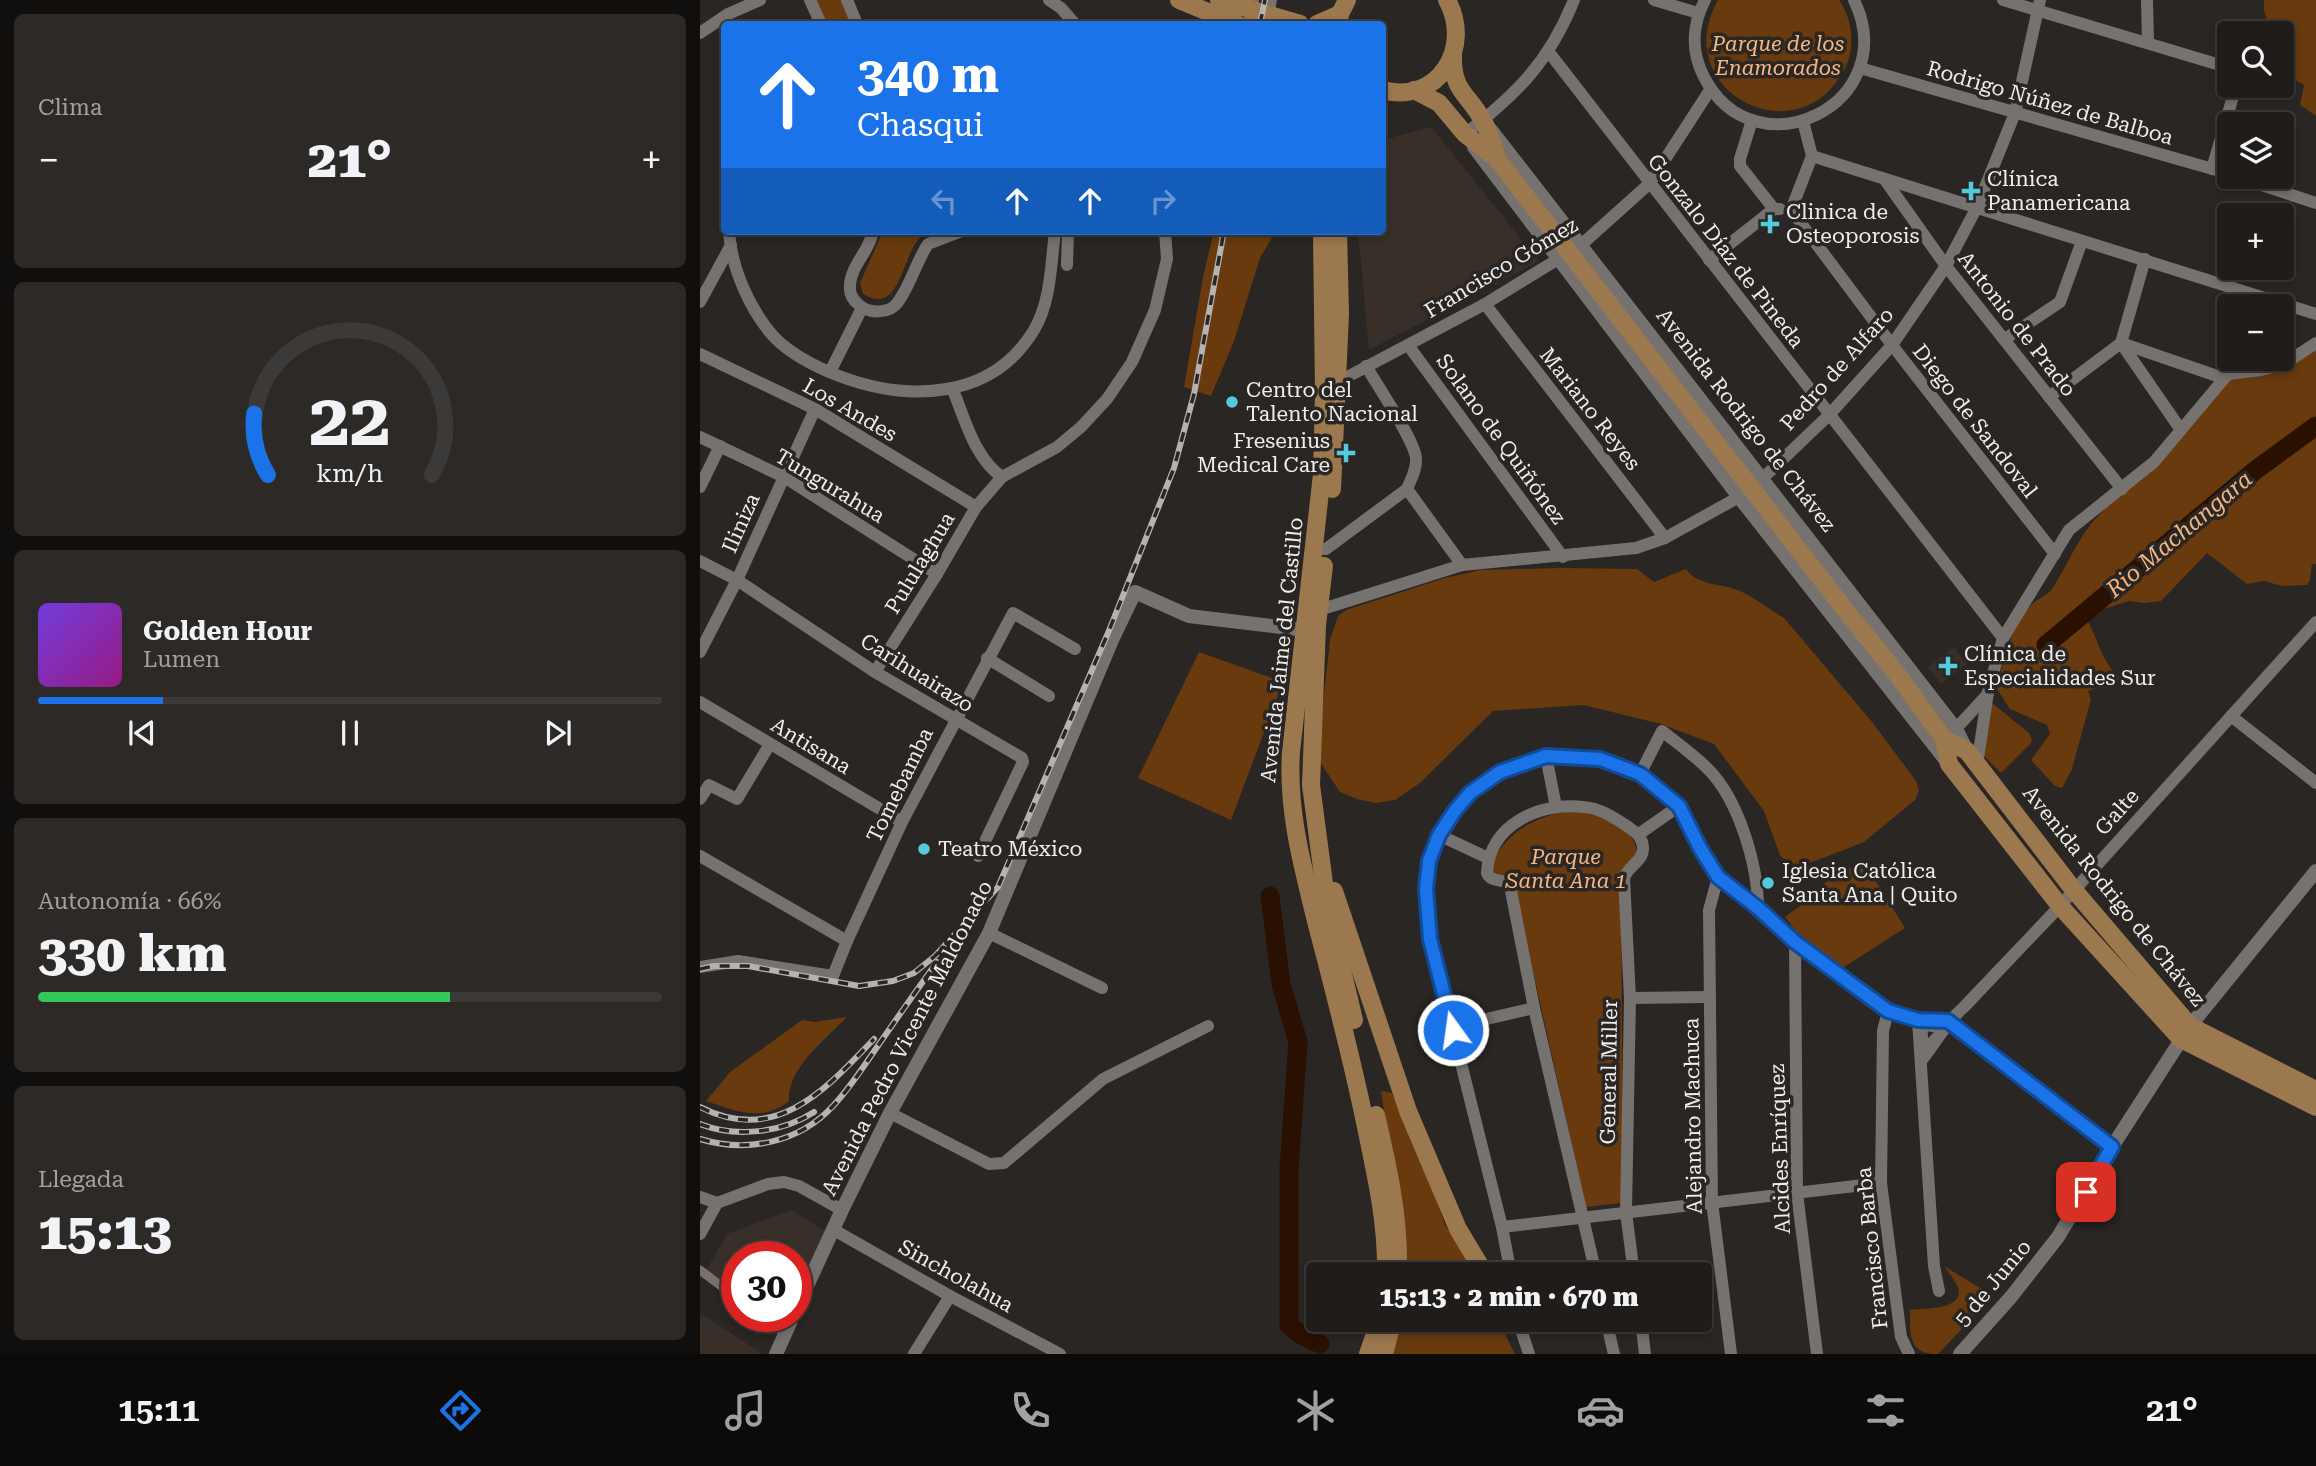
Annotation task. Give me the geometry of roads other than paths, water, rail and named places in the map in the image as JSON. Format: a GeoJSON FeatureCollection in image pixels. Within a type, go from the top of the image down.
{"type":"FeatureCollection","features":[{"type":"Feature","properties":{"kind":"main road"},"geometry":{"type":"LineString","coordinates":[[1179,0],[1230,21]]}},
{"type":"Feature","properties":{"kind":"main road"},"geometry":{"type":"LineString","coordinates":[[1219,0],[1289,21]]}},
{"type":"Feature","properties":{"kind":"main road","name":"Avenida Rodrigo de Chávez"},"geometry":{"type":"LineString","coordinates":[[1447,0],[1454,12],[1457,26],[1453,56],[1457,85],[1476,128],[1497,159],[1897,674],[1972,758],[2186,1032],[2316,1090]]}},
{"type":"Feature","properties":{"kind":"main road"},"geometry":{"type":"LineString","coordinates":[[1324,21],[1342,13]]}},
{"type":"Feature","properties":{"kind":"main road"},"geometry":{"type":"LineString","coordinates":[[1386,94],[1414,90],[1437,78],[1453,56]]}},
{"type":"Feature","properties":{"kind":"main road","name":"Avenida Rodrigo de Chávez"},"geometry":{"type":"LineString","coordinates":[[1414,90],[1476,128]]}},
{"type":"Feature","properties":{"kind":"main road","name":"Avenida Jaime del Castillo"},"geometry":{"type":"LineString","coordinates":[[1322,235],[1331,386]]}},
{"type":"Feature","properties":{"kind":"main road","name":"Avenida Jaime del Castillo"},"geometry":{"type":"LineString","coordinates":[[1338,235],[1340,314],[1322,474],[1320,549],[1291,752],[1290,790],[1302,864],[1357,1079],[1380,1189],[1385,1223],[1385,1262]]}},
{"type":"Feature","properties":{"kind":"main road","name":"Avenida Jaime del Castillo"},"geometry":{"type":"LineString","coordinates":[[1311,622],[1311,785],[1327,906],[1394,1200],[1398,1262]]}},
{"type":"Feature","properties":{"kind":"main road","name":"Avenida Rodrigo de Chávez"},"geometry":{"type":"LineString","coordinates":[[1950,734],[1949,764],[2060,906],[2186,1032],[2316,1107]]}},
{"type":"Feature","properties":{"kind":"main road"},"geometry":{"type":"LineString","coordinates":[[1321,853],[1408,1111],[1458,1229],[1478,1262]]}},
{"type":"Feature","properties":{"kind":"main road"},"geometry":{"type":"LineString","coordinates":[[1368,1354],[1376,1332]]}},
{"type":"Feature","properties":{"kind":"main road"},"geometry":{"type":"LineString","coordinates":[[1384,1354],[1390,1332]]}},
{"type":"Feature","properties":{"kind":"street"},"geometry":{"type":"LineString","coordinates":[[700,33],[728,14],[760,0]]}},
{"type":"Feature","properties":{"kind":"street"},"geometry":{"type":"LineString","coordinates":[[810,0],[820,21]]}},
{"type":"Feature","properties":{"kind":"street"},"geometry":{"type":"LineString","coordinates":[[847,0],[856,21]]}},
{"type":"Feature","properties":{"kind":"street"},"geometry":{"type":"LineString","coordinates":[[1049,0],[1072,21]]}},
{"type":"Feature","properties":{"kind":"street"},"geometry":{"type":"LineString","coordinates":[[1476,128],[1519,90],[1548,51],[1574,0]]}},
{"type":"Feature","properties":{"kind":"street"},"geometry":{"type":"LineString","coordinates":[[1654,0],[1698,13]]}},
{"type":"Feature","properties":{"kind":"street"},"geometry":{"type":"LineString","coordinates":[[1705,0],[1698,13],[1694,39],[1698,66],[1710,90],[1729,108],[1752,120],[1777,125],[1803,121],[1827,110],[1847,92],[1860,68],[1865,42],[1862,16],[1854,0]]}},
{"type":"Feature","properties":{"kind":"street"},"geometry":{"type":"LineString","coordinates":[[2003,0],[2039,6],[2217,64]]}},
{"type":"Feature","properties":{"kind":"street"},"geometry":{"type":"LineString","coordinates":[[2147,0],[2148,42]]}},
{"type":"Feature","properties":{"kind":"street","name":"Pedro de Alfaro"},"geometry":{"type":"LineString","coordinates":[[1135,592],[1189,615],[1311,622],[1462,565],[1623,551],[1665,538],[1751,488],[1829,415],[1892,345],[1946,266],[1977,207],[2015,113],[2039,6]]}},
{"type":"Feature","properties":{"kind":"street","name":"Gonzalo Díaz de Pineda"},"geometry":{"type":"LineString","coordinates":[[1548,51],[2003,638]]}},
{"type":"Feature","properties":{"kind":"street","name":"Rodrigo Núñez de Balboa"},"geometry":{"type":"LineString","coordinates":[[1860,68],[2217,170]]}},
{"type":"Feature","properties":{"kind":"street","name":"Francisco Gómez"},"geometry":{"type":"LineString","coordinates":[[1331,386],[1485,304],[1570,252],[1649,184],[1710,90]]}},
{"type":"Feature","properties":{"kind":"street"},"geometry":{"type":"LineString","coordinates":[[2212,169],[2232,98]]}},
{"type":"Feature","properties":{"kind":"street"},"geometry":{"type":"LineString","coordinates":[[1752,120],[1740,166],[1774,209]]}},
{"type":"Feature","properties":{"kind":"street"},"geometry":{"type":"LineString","coordinates":[[1709,260],[1774,209],[1791,209],[1812,156],[1803,121]]}},
{"type":"Feature","properties":{"kind":"street","name":"Avenida Rodrigo de Chávez"},"geometry":{"type":"LineString","coordinates":[[1476,128],[1570,252]]}},
{"type":"Feature","properties":{"kind":"street","name":"Avenida Rodrigo de Chávez"},"geometry":{"type":"LineString","coordinates":[[1476,128],[1570,252]]}},
{"type":"Feature","properties":{"kind":"street"},"geometry":{"type":"LineString","coordinates":[[1812,156],[2316,314]]}},
{"type":"Feature","properties":{"kind":"street","name":"Antonio de Prado"},"geometry":{"type":"LineString","coordinates":[[1885,180],[1946,266],[2122,489]]}},
{"type":"Feature","properties":{"kind":"street"},"geometry":{"type":"LineString","coordinates":[[2273,189],[2316,203]]}},
{"type":"Feature","properties":{"kind":"street","name":"Diego de Sandoval"},"geometry":{"type":"LineString","coordinates":[[1791,209],[1892,345],[2055,554]]}},
{"type":"Feature","properties":{"kind":"street"},"geometry":{"type":"LineString","coordinates":[[872,235],[850,282],[851,296],[862,308],[878,312],[898,304],[928,244],[952,235]]}},
{"type":"Feature","properties":{"kind":"street"},"geometry":{"type":"LineString","coordinates":[[730,237],[747,295],[777,340],[791,351],[830,372],[862,385],[908,392],[952,388],[978,380],[1003,365],[1023,347],[1043,309],[1054,235]]}},
{"type":"Feature","properties":{"kind":"street"},"geometry":{"type":"LineString","coordinates":[[1066,265],[1068,235]]}},
{"type":"Feature","properties":{"kind":"street"},"geometry":{"type":"LineString","coordinates":[[952,388],[982,460],[1002,477],[1058,447],[1107,399],[1132,362],[1155,310],[1167,259],[1166,235]]}},
{"type":"Feature","properties":{"kind":"street"},"geometry":{"type":"LineString","coordinates":[[700,302],[730,237]]}},
{"type":"Feature","properties":{"kind":"street"},"geometry":{"type":"LineString","coordinates":[[2005,339],[2060,302],[2082,241]]}},
{"type":"Feature","properties":{"kind":"street"},"geometry":{"type":"LineString","coordinates":[[2049,397],[2122,343],[2145,259]]}},
{"type":"Feature","properties":{"kind":"street","name":"Mariano Reyes"},"geometry":{"type":"LineString","coordinates":[[1485,304],[1665,538]]}},
{"type":"Feature","properties":{"kind":"street"},"geometry":{"type":"LineString","coordinates":[[830,372],[862,308]]}},
{"type":"Feature","properties":{"kind":"street"},"geometry":{"type":"LineString","coordinates":[[2122,343],[2223,378]]}},
{"type":"Feature","properties":{"kind":"street"},"geometry":{"type":"LineString","coordinates":[[2122,343],[2181,430]]}},
{"type":"Feature","properties":{"kind":"street"},"geometry":{"type":"LineString","coordinates":[[1972,758],[2003,638],[2069,530],[2154,462],[2223,378],[2235,372],[2261,370],[2284,364],[2316,343]]}},
{"type":"Feature","properties":{"kind":"street","name":"Solano de Quiñónez"},"geometry":{"type":"LineString","coordinates":[[1408,345],[1563,557]]}},
{"type":"Feature","properties":{"kind":"street","name":"Los Andes"},"geometry":{"type":"LineString","coordinates":[[700,354],[815,409],[976,507]]}},
{"type":"Feature","properties":{"kind":"street"},"geometry":{"type":"LineString","coordinates":[[1320,549],[1407,489],[1415,467],[1415,454],[1408,439],[1366,366]]}},
{"type":"Feature","properties":{"kind":"street","name":"Iliniza"},"geometry":{"type":"LineString","coordinates":[[700,652],[737,580],[815,409]]}},
{"type":"Feature","properties":{"kind":"street","name":"Tungurahua"},"geometry":{"type":"LineString","coordinates":[[700,437],[784,477],[937,574]]}},
{"type":"Feature","properties":{"kind":"street"},"geometry":{"type":"LineString","coordinates":[[700,487],[720,446]]}},
{"type":"Feature","properties":{"kind":"street","name":"Pululaghua"},"geometry":{"type":"LineString","coordinates":[[875,672],[976,507],[1002,477]]}},
{"type":"Feature","properties":{"kind":"street","name":"Avenida Rodrigo de Chávez"},"geometry":{"type":"LineString","coordinates":[[1751,488],[1949,764]]}},
{"type":"Feature","properties":{"kind":"street"},"geometry":{"type":"LineString","coordinates":[[1407,489],[1462,565]]}},
{"type":"Feature","properties":{"kind":"street","name":"Carihuairazo"},"geometry":{"type":"LineString","coordinates":[[700,561],[737,580],[875,672],[1023,760],[978,856]]}},
{"type":"Feature","properties":{"kind":"street","name":"Avenida Pedro Vicente Maldonado"},"geometry":{"type":"LineString","coordinates":[[812,1276],[890,1113],[989,933],[1112,640],[1135,592]]}},
{"type":"Feature","properties":{"kind":"street","name":"Tomebamba"},"geometry":{"type":"LineString","coordinates":[[700,967],[738,961],[830,977],[835,975],[847,941],[902,822],[954,719],[1013,613],[1074,649]]}},
{"type":"Feature","properties":{"kind":"street","name":"Galte"},"geometry":{"type":"LineString","coordinates":[[1921,1061],[1940,1038],[1946,1025],[2060,906],[2316,622]]}},
{"type":"Feature","properties":{"kind":"street"},"geometry":{"type":"LineString","coordinates":[[987,658],[1049,696]]}},
{"type":"Feature","properties":{"kind":"street"},"geometry":{"type":"LineString","coordinates":[[1950,734],[1988,692]]}},
{"type":"Feature","properties":{"kind":"street","name":"Antisana"},"geometry":{"type":"LineString","coordinates":[[700,702],[902,822]]}},
{"type":"Feature","properties":{"kind":"street"},"geometry":{"type":"LineString","coordinates":[[2231,716],[2316,783]]}},
{"type":"Feature","properties":{"kind":"street"},"geometry":{"type":"LineString","coordinates":[[1640,774],[1662,731],[1709,770],[1731,803],[1746,838],[1757,877],[1758,908]]}},
{"type":"Feature","properties":{"kind":"street"},"geometry":{"type":"LineString","coordinates":[[700,799],[709,785],[737,799],[770,744]]}},
{"type":"Feature","properties":{"kind":"street"},"geometry":{"type":"LineString","coordinates":[[1546,756],[1556,807]]}},
{"type":"Feature","properties":{"kind":"street"},"geometry":{"type":"LineString","coordinates":[[1509,1262],[1430,939],[1426,889],[1429,861],[1439,835],[1470,793],[1500,772],[1546,756],[1600,759],[1640,774],[1679,806],[1718,877],[1758,908],[1795,942],[1888,1011],[1946,1025],[2112,1147]]}},
{"type":"Feature","properties":{"kind":"street"},"geometry":{"type":"LineString","coordinates":[[1439,835],[1488,858],[1496,840],[1508,827],[1525,816],[1556,807],[1584,807],[1608,814],[1639,834],[1679,806]]}},
{"type":"Feature","properties":{"kind":"street","name":"General Miller"},"geometry":{"type":"LineString","coordinates":[[1632,1262],[1626,1212],[1630,998],[1624,878],[1627,870],[1640,859],[1643,848],[1639,834]]}},
{"type":"Feature","properties":{"kind":"street"},"geometry":{"type":"LineString","coordinates":[[700,856],[847,941]]}},
{"type":"Feature","properties":{"kind":"street","name":"General Miller"},"geometry":{"type":"LineString","coordinates":[[1488,858],[1489,877],[1508,883],[1534,1009],[1593,1262]]}},
{"type":"Feature","properties":{"kind":"street","name":"5 de Junio"},"geometry":{"type":"LineString","coordinates":[[1961,1354],[2011,1297],[2058,1237],[2186,1032],[2316,871]]}},
{"type":"Feature","properties":{"kind":"street","name":"Alejandro Machuca"},"geometry":{"type":"LineString","coordinates":[[1718,877],[1709,911],[1712,1202],[1731,1354]]}},
{"type":"Feature","properties":{"kind":"street"},"geometry":{"type":"LineString","coordinates":[[989,933],[1102,988]]}},
{"type":"Feature","properties":{"kind":"street","name":"Alcides Enríquez"},"geometry":{"type":"LineString","coordinates":[[1795,942],[1797,1193],[1817,1354]]}},
{"type":"Feature","properties":{"kind":"street"},"geometry":{"type":"LineString","coordinates":[[1630,998],[1710,997]]}},
{"type":"Feature","properties":{"kind":"street"},"geometry":{"type":"LineString","coordinates":[[1452,1027],[1534,1009]]}},
{"type":"Feature","properties":{"kind":"street","name":"Francisco Barba"},"geometry":{"type":"LineString","coordinates":[[1888,1011],[1883,1031],[1881,1183],[1901,1337],[1909,1354]]}},
{"type":"Feature","properties":{"kind":"street"},"geometry":{"type":"LineString","coordinates":[[1918,1020],[1934,1266],[1939,1292]]}},
{"type":"Feature","properties":{"kind":"street"},"geometry":{"type":"LineString","coordinates":[[890,1113],[996,1166],[1103,1079],[1208,1026]]}},
{"type":"Feature","properties":{"kind":"street"},"geometry":{"type":"LineString","coordinates":[[700,1197],[717,1203],[784,1182],[799,1186],[842,1210]]}},
{"type":"Feature","properties":{"kind":"street"},"geometry":{"type":"LineString","coordinates":[[1502,1227],[1881,1183]]}},
{"type":"Feature","properties":{"kind":"street"},"geometry":{"type":"LineString","coordinates":[[700,1234],[717,1203]]}},
{"type":"Feature","properties":{"kind":"street","name":"Sincholahua"},"geometry":{"type":"LineString","coordinates":[[834,1230],[1060,1354]]}},
{"type":"Feature","properties":{"kind":"street"},"geometry":{"type":"LineString","coordinates":[[700,1270],[721,1286]]}},
{"type":"Feature","properties":{"kind":"street"},"geometry":{"type":"LineString","coordinates":[[914,1354],[950,1296]]}},
{"type":"Feature","properties":{"kind":"street"},"geometry":{"type":"LineString","coordinates":[[776,1354],[785,1334],[782,1332]]}},
{"type":"Feature","properties":{"kind":"street"},"geometry":{"type":"LineString","coordinates":[[1522,1332],[1529,1354]]}},
{"type":"Feature","properties":{"kind":"street"},"geometry":{"type":"LineString","coordinates":[[1609,1332],[1614,1354]]}},
{"type":"Feature","properties":{"kind":"street"},"geometry":{"type":"LineString","coordinates":[[1642,1332],[1645,1354]]}},
{"type":"Feature","properties":{"kind":"waterway","name":"Rio Machangara"},"geometry":{"type":"LineString","coordinates":[[2046,645],[2257,469],[2316,426]]}},
{"type":"Feature","properties":{"kind":"waterway"},"geometry":{"type":"LineString","coordinates":[[1270,896],[1281,984],[1298,1042],[1289,1169],[1289,1325],[1301,1335],[1320,1344]]}},
{"type":"Feature","properties":{"kind":"railway"},"geometry":{"type":"LineString","coordinates":[[1261,21],[1265,0]]}},
{"type":"Feature","properties":{"kind":"railway"},"geometry":{"type":"LineString","coordinates":[[700,969],[714,966],[748,966],[859,986],[893,981],[914,973],[935,956],[998,887],[1108,633],[1174,468],[1194,394],[1223,235]]}},
{"type":"Feature","properties":{"kind":"railway"},"geometry":{"type":"LineString","coordinates":[[700,1139],[736,1145],[771,1142],[804,1129],[819,1119],[850,1086],[937,962]]}},
{"type":"Feature","properties":{"kind":"railway"},"geometry":{"type":"LineString","coordinates":[[700,1107],[727,1117],[752,1120],[776,1116],[818,1093],[874,1039]]}},
{"type":"Feature","properties":{"kind":"railway"},"geometry":{"type":"LineString","coordinates":[[700,1124],[728,1131],[758,1131],[788,1125],[814,1112]]}},
{"type":"Feature","properties":{"kind":"place","name":"Clínica Panamericana"},"geometry":{"type":"Point","coordinates":[1971,191]}},
{"type":"Feature","properties":{"kind":"place","name":"Clinica de Osteoporosis"},"geometry":{"type":"Point","coordinates":[1770,224]}},
{"type":"Feature","properties":{"kind":"place","name":"Centro del Talento Nacional"},"geometry":{"type":"Point","coordinates":[1232,402]}},
{"type":"Feature","properties":{"kind":"place","name":"Fresenius Medical Care"},"geometry":{"type":"Point","coordinates":[1346,453]}},
{"type":"Feature","properties":{"kind":"place","name":"Clínica de Especialidades Sur"},"geometry":{"type":"Point","coordinates":[1948,666]}},
{"type":"Feature","properties":{"kind":"place","name":"Teatro México"},"geometry":{"type":"Point","coordinates":[924,849]}},
{"type":"Feature","properties":{"kind":"place","name":"Iglesia Católica Santa Ana | Quito"},"geometry":{"type":"Point","coordinates":[1768,883]}},
{"type":"Feature","properties":{"kind":"park label","name":"Parque de los Enamorados"},"geometry":{"type":"Point","coordinates":[1778,56]}},
{"type":"Feature","properties":{"kind":"park label","name":"Parque Santa Ana 1"},"geometry":{"type":"Point","coordinates":[1566,869]}}]}
